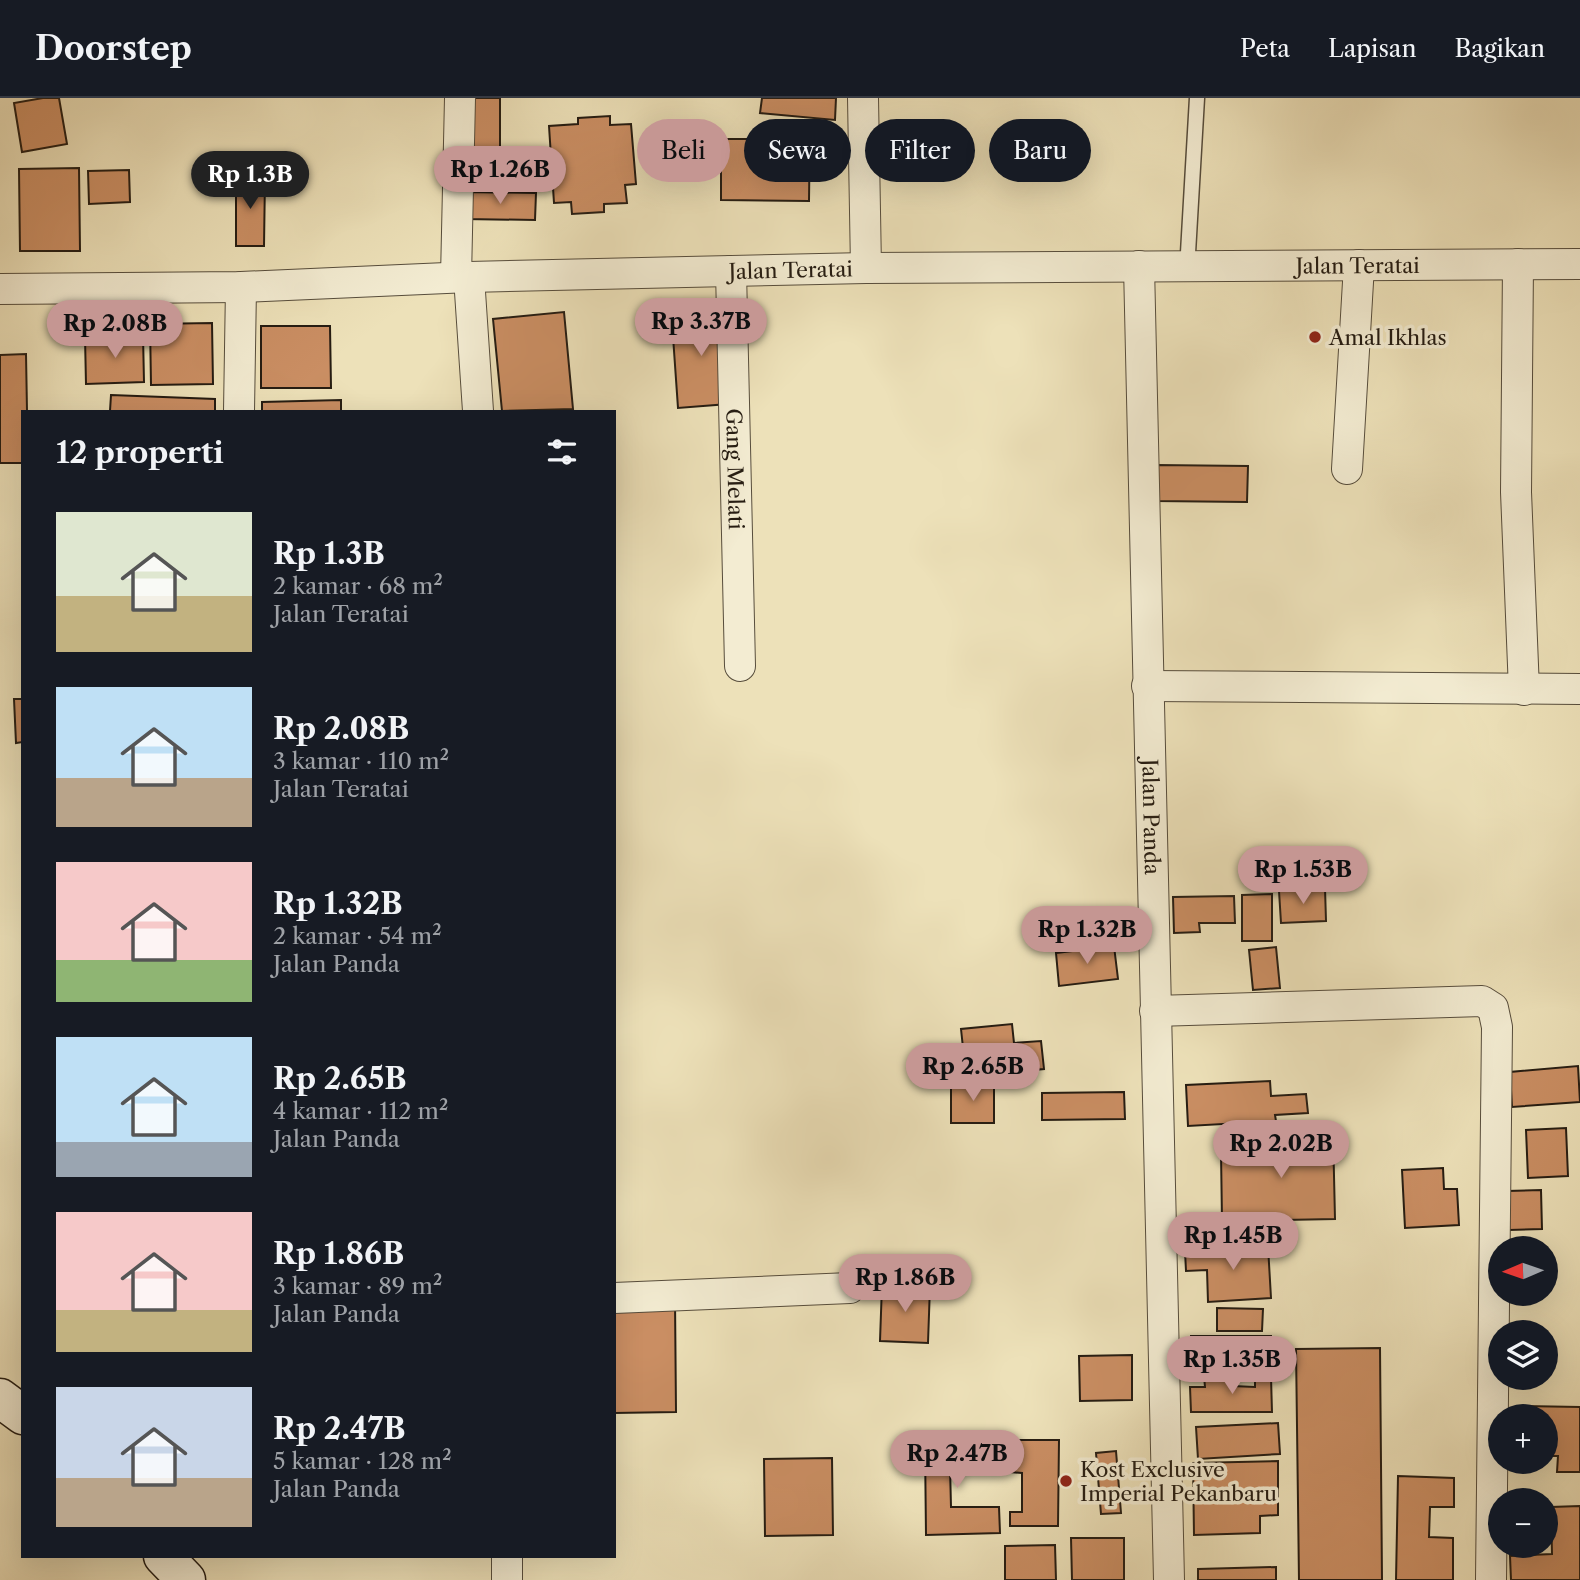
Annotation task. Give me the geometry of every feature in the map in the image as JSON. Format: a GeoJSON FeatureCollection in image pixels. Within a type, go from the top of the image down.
{"type":"FeatureCollection","features":[{"type":"Feature","properties":{"kind":"main road"},"geometry":{"type":"LineString","coordinates":[[0,1398],[21,1414]]}},
{"type":"Feature","properties":{"kind":"main road"},"geometry":{"type":"LineString","coordinates":[[165,1558],[186,1580]]}},
{"type":"Feature","properties":{"kind":"street"},"geometry":{"type":"LineString","coordinates":[[460,98],[462,277],[478,410]]}},
{"type":"Feature","properties":{"kind":"street"},"geometry":{"type":"LineString","coordinates":[[863,98],[866,268]]}},
{"type":"Feature","properties":{"kind":"street"},"geometry":{"type":"LineString","coordinates":[[1518,264],[1516,492],[1524,690]]}},
{"type":"Feature","properties":{"kind":"street","name":"Jalan Teratai"},"geometry":{"type":"LineString","coordinates":[[0,289],[241,287],[462,277],[866,268],[1580,264]]}},
{"type":"Feature","properties":{"kind":"street"},"geometry":{"type":"LineString","coordinates":[[1347,468],[1359,265]]}},
{"type":"Feature","properties":{"kind":"street","name":"Jalan Panda"},"geometry":{"type":"LineString","coordinates":[[1139,266],[1169,1580]]}},
{"type":"Feature","properties":{"kind":"street","name":"Gang Melati"},"geometry":{"type":"LineString","coordinates":[[731,271],[740,666]]}},
{"type":"Feature","properties":{"kind":"street"},"geometry":{"type":"LineString","coordinates":[[239,410],[241,287]]}},
{"type":"Feature","properties":{"kind":"street"},"geometry":{"type":"LineString","coordinates":[[1147,686],[1580,689]]}},
{"type":"Feature","properties":{"kind":"street"},"geometry":{"type":"LineString","coordinates":[[1156,1011],[1482,1001],[1493,1008],[1497,1027],[1490,1580]]}},
{"type":"Feature","properties":{"kind":"street"},"geometry":{"type":"LineString","coordinates":[[616,1298],[850,1288]]}},
{"type":"Feature","properties":{"kind":"street"},"geometry":{"type":"LineString","coordinates":[[507,1558],[507,1580]]}},
{"type":"Feature","properties":{"kind":"lane"},"geometry":{"type":"LineString","coordinates":[[1184,266],[1188,253],[1197,98]]}},
{"type":"Feature","properties":{"kind":"building"},"geometry":{"type":"Polygon","coordinates":[[[59,98],[67,144],[22,152],[14,103],[59,98]]]}},
{"type":"Feature","properties":{"kind":"building"},"geometry":{"type":"Polygon","coordinates":[[[466,98],[500,98],[500,178],[466,178],[466,98]]]}},
{"type":"Feature","properties":{"kind":"building"},"geometry":{"type":"Polygon","coordinates":[[[762,98],[836,98],[835,119],[760,113],[762,98]]]}},
{"type":"Feature","properties":{"kind":"building"},"geometry":{"type":"Polygon","coordinates":[[[610,116],[610,125],[631,124],[636,184],[625,185],[627,203],[604,204],[604,212],[572,214],[571,202],[554,203],[549,126],[578,124],[578,118],[610,116]]]}},
{"type":"Feature","properties":{"kind":"building"},"geometry":{"type":"Polygon","coordinates":[[[730,139],[744,139],[744,182],[809,182],[809,201],[721,200],[721,182],[730,182],[730,139]]]}},
{"type":"Feature","properties":{"kind":"building"},"geometry":{"type":"Polygon","coordinates":[[[79,168],[80,251],[20,251],[19,169],[79,168]]]}},
{"type":"Feature","properties":{"kind":"building"},"geometry":{"type":"Polygon","coordinates":[[[129,170],[130,202],[89,204],[88,171],[129,170]]]}},
{"type":"Feature","properties":{"kind":"building"},"geometry":{"type":"Polygon","coordinates":[[[236,177],[265,177],[264,246],[236,246],[236,177]]]}},
{"type":"Feature","properties":{"kind":"building"},"geometry":{"type":"Polygon","coordinates":[[[466,192],[536,193],[535,220],[465,219],[466,192]]]}},
{"type":"Feature","properties":{"kind":"building"},"geometry":{"type":"Polygon","coordinates":[[[721,301],[728,404],[678,408],[672,322],[693,320],[692,303],[721,301]]]}},
{"type":"Feature","properties":{"kind":"building"},"geometry":{"type":"Polygon","coordinates":[[[564,312],[573,409],[502,410],[493,319],[564,312]]]}},
{"type":"Feature","properties":{"kind":"building"},"geometry":{"type":"Polygon","coordinates":[[[212,323],[213,384],[151,385],[150,324],[212,323]]]}},
{"type":"Feature","properties":{"kind":"building"},"geometry":{"type":"Polygon","coordinates":[[[261,326],[330,326],[331,388],[261,388],[261,326]]]}},
{"type":"Feature","properties":{"kind":"building"},"geometry":{"type":"Polygon","coordinates":[[[143,335],[144,382],[86,384],[85,337],[143,335]]]}},
{"type":"Feature","properties":{"kind":"building"},"geometry":{"type":"Polygon","coordinates":[[[26,354],[27,410],[21,410],[21,463],[0,463],[0,355],[26,354]]]}},
{"type":"Feature","properties":{"kind":"building"},"geometry":{"type":"Polygon","coordinates":[[[111,395],[215,399],[215,410],[110,410],[111,395]]]}},
{"type":"Feature","properties":{"kind":"building"},"geometry":{"type":"Polygon","coordinates":[[[341,400],[341,410],[262,410],[262,402],[341,400]]]}},
{"type":"Feature","properties":{"kind":"building"},"geometry":{"type":"Polygon","coordinates":[[[1156,465],[1248,466],[1247,502],[1155,501],[1156,465]]]}},
{"type":"Feature","properties":{"kind":"building"},"geometry":{"type":"Polygon","coordinates":[[[14,699],[21,699],[21,742],[16,743],[14,699]]]}},
{"type":"Feature","properties":{"kind":"building"},"geometry":{"type":"Polygon","coordinates":[[[1325,888],[1326,921],[1281,923],[1279,891],[1325,888]]]}},
{"type":"Feature","properties":{"kind":"building"},"geometry":{"type":"Polygon","coordinates":[[[1272,894],[1272,941],[1242,941],[1242,895],[1272,894]]]}},
{"type":"Feature","properties":{"kind":"building"},"geometry":{"type":"Polygon","coordinates":[[[1234,896],[1235,923],[1199,923],[1200,932],[1174,933],[1173,897],[1234,896]]]}},
{"type":"Feature","properties":{"kind":"building"},"geometry":{"type":"Polygon","coordinates":[[[1114,946],[1118,979],[1059,986],[1056,953],[1114,946]]]}},
{"type":"Feature","properties":{"kind":"building"},"geometry":{"type":"Polygon","coordinates":[[[1276,947],[1280,988],[1253,990],[1249,950],[1276,947]]]}},
{"type":"Feature","properties":{"kind":"building"},"geometry":{"type":"Polygon","coordinates":[[[1012,1024],[1014,1043],[1041,1041],[1044,1069],[966,1076],[961,1029],[1012,1024]]]}},
{"type":"Feature","properties":{"kind":"building"},"geometry":{"type":"Polygon","coordinates":[[[1578,1066],[1580,1102],[1512,1107],[1510,1072],[1578,1066]]]}},
{"type":"Feature","properties":{"kind":"building"},"geometry":{"type":"Polygon","coordinates":[[[1270,1081],[1271,1096],[1306,1094],[1308,1113],[1275,1115],[1276,1121],[1188,1126],[1186,1085],[1270,1081]]]}},
{"type":"Feature","properties":{"kind":"building"},"geometry":{"type":"Polygon","coordinates":[[[951,1083],[994,1083],[994,1123],[951,1123],[951,1083]]]}},
{"type":"Feature","properties":{"kind":"building"},"geometry":{"type":"Polygon","coordinates":[[[1124,1092],[1125,1119],[1042,1120],[1042,1093],[1124,1092]]]}},
{"type":"Feature","properties":{"kind":"building"},"geometry":{"type":"Polygon","coordinates":[[[1566,1128],[1568,1176],[1528,1178],[1526,1130],[1566,1128]]]}},
{"type":"Feature","properties":{"kind":"building"},"geometry":{"type":"Polygon","coordinates":[[[1333,1132],[1335,1219],[1222,1221],[1221,1152],[1273,1151],[1273,1133],[1333,1132]]]}},
{"type":"Feature","properties":{"kind":"building"},"geometry":{"type":"Polygon","coordinates":[[[1443,1168],[1444,1189],[1457,1189],[1459,1225],[1405,1228],[1402,1170],[1443,1168]]]}},
{"type":"Feature","properties":{"kind":"building"},"geometry":{"type":"Polygon","coordinates":[[[1541,1190],[1542,1229],[1509,1230],[1507,1191],[1541,1190]]]}},
{"type":"Feature","properties":{"kind":"building"},"geometry":{"type":"Polygon","coordinates":[[[1268,1246],[1271,1298],[1208,1302],[1207,1270],[1186,1271],[1185,1251],[1268,1246]]]}},
{"type":"Feature","properties":{"kind":"building"},"geometry":{"type":"Polygon","coordinates":[[[882,1285],[930,1286],[928,1343],[880,1341],[882,1285]]]}},
{"type":"Feature","properties":{"kind":"building"},"geometry":{"type":"Polygon","coordinates":[[[616,1299],[675,1299],[676,1412],[616,1413],[616,1299]]]}},
{"type":"Feature","properties":{"kind":"building"},"geometry":{"type":"Polygon","coordinates":[[[1217,1308],[1263,1309],[1262,1331],[1217,1331],[1217,1308]]]}},
{"type":"Feature","properties":{"kind":"building"},"geometry":{"type":"Polygon","coordinates":[[[1191,1336],[1271,1336],[1272,1365],[1255,1365],[1255,1358],[1230,1359],[1230,1366],[1204,1366],[1203,1358],[1191,1359],[1191,1336]]]}},
{"type":"Feature","properties":{"kind":"building"},"geometry":{"type":"Polygon","coordinates":[[[1380,1348],[1382,1580],[1299,1580],[1296,1349],[1380,1348]]]}},
{"type":"Feature","properties":{"kind":"building"},"geometry":{"type":"Polygon","coordinates":[[[1132,1355],[1132,1400],[1080,1401],[1079,1356],[1132,1355]]]}},
{"type":"Feature","properties":{"kind":"building"},"geometry":{"type":"Polygon","coordinates":[[[1204,1376],[1233,1376],[1233,1386],[1255,1387],[1255,1377],[1271,1377],[1272,1412],[1191,1412],[1190,1387],[1205,1387],[1204,1376]]]}},
{"type":"Feature","properties":{"kind":"building"},"geometry":{"type":"Polygon","coordinates":[[[1558,1407],[1580,1407],[1580,1472],[1558,1472],[1558,1407]]]}},
{"type":"Feature","properties":{"kind":"building"},"geometry":{"type":"Polygon","coordinates":[[[1278,1423],[1280,1454],[1198,1459],[1196,1427],[1278,1423]]]}},
{"type":"Feature","properties":{"kind":"building"},"geometry":{"type":"Polygon","coordinates":[[[1010,1440],[1059,1440],[1058,1526],[1010,1526],[1010,1512],[1022,1512],[1022,1473],[1010,1472],[1010,1440]]]}},
{"type":"Feature","properties":{"kind":"building"},"geometry":{"type":"Polygon","coordinates":[[[1002,1444],[1002,1466],[950,1466],[951,1507],[999,1507],[1000,1533],[926,1535],[925,1445],[1002,1444]]]}},
{"type":"Feature","properties":{"kind":"building"},"geometry":{"type":"Polygon","coordinates":[[[1116,1451],[1121,1513],[1101,1514],[1096,1453],[1116,1451]]]}},
{"type":"Feature","properties":{"kind":"building"},"geometry":{"type":"Polygon","coordinates":[[[832,1458],[833,1535],[765,1536],[764,1459],[832,1458]]]}},
{"type":"Feature","properties":{"kind":"building"},"geometry":{"type":"Polygon","coordinates":[[[1278,1461],[1278,1515],[1260,1516],[1260,1533],[1194,1535],[1193,1463],[1278,1461]]]}},
{"type":"Feature","properties":{"kind":"building"},"geometry":{"type":"Polygon","coordinates":[[[1398,1476],[1454,1478],[1454,1507],[1430,1507],[1429,1537],[1453,1538],[1453,1580],[1396,1580],[1398,1476]]]}},
{"type":"Feature","properties":{"kind":"building"},"geometry":{"type":"Polygon","coordinates":[[[1580,1506],[1580,1580],[1511,1580],[1510,1558],[1558,1558],[1558,1507],[1580,1506]]]}},
{"type":"Feature","properties":{"kind":"building"},"geometry":{"type":"Polygon","coordinates":[[[1071,1538],[1124,1538],[1124,1580],[1072,1580],[1071,1538]]]}},
{"type":"Feature","properties":{"kind":"building"},"geometry":{"type":"Polygon","coordinates":[[[1055,1545],[1056,1580],[1005,1580],[1005,1546],[1055,1545]]]}},
{"type":"Feature","properties":{"kind":"building"},"geometry":{"type":"Polygon","coordinates":[[[1276,1567],[1276,1580],[1198,1580],[1198,1569],[1276,1567]]]}},
{"type":"Feature","properties":{"kind":"place","name":"Amal Ikhlas"},"geometry":{"type":"Point","coordinates":[1315,337]}},
{"type":"Feature","properties":{"kind":"place","name":"Kost Exclusive Imperial Pekanbaru"},"geometry":{"type":"Point","coordinates":[1066,1481]}}]}
